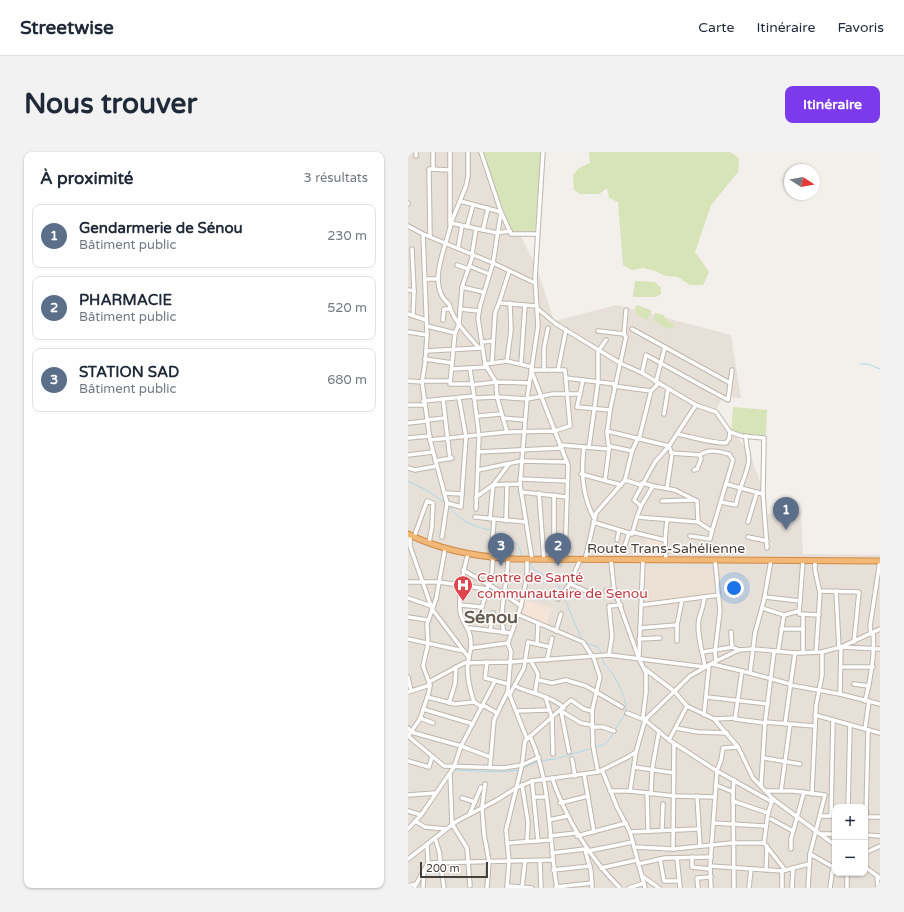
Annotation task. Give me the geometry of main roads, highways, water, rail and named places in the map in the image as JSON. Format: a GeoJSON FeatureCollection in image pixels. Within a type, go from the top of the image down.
{"type":"FeatureCollection","features":[{"type":"Feature","properties":{"kind":"highway","name":"Route Trans-Sahélienne"},"geometry":{"type":"LineString","coordinates":[[410,535],[429,543],[468,554],[508,559],[880,561]]}},
{"type":"Feature","properties":{"kind":"waterway"},"geometry":{"type":"LineString","coordinates":[[860,364],[868,364],[880,369]]}},
{"type":"Feature","properties":{"kind":"waterway"},"geometry":{"type":"LineString","coordinates":[[408,481],[428,491],[445,503]]}},
{"type":"Feature","properties":{"kind":"waterway"},"geometry":{"type":"LineString","coordinates":[[448,505],[452,511],[467,522],[492,531]]}},
{"type":"Feature","properties":{"kind":"waterway"},"geometry":{"type":"LineString","coordinates":[[495,532],[513,540],[519,547],[522,557]]}},
{"type":"Feature","properties":{"kind":"waterway"},"geometry":{"type":"LineString","coordinates":[[530,563],[533,569],[555,581],[562,592]]}},
{"type":"Feature","properties":{"kind":"waterway"},"geometry":{"type":"LineString","coordinates":[[563,595],[582,640]]}},
{"type":"Feature","properties":{"kind":"waterway"},"geometry":{"type":"LineString","coordinates":[[586,643],[598,647],[602,654]]}},
{"type":"Feature","properties":{"kind":"waterway"},"geometry":{"type":"LineString","coordinates":[[540,761],[555,759],[603,745],[610,739],[624,717],[626,707],[622,691],[602,657]]}},
{"type":"Feature","properties":{"kind":"waterway"},"geometry":{"type":"LineString","coordinates":[[523,768],[537,762]]}},
{"type":"Feature","properties":{"kind":"waterway"},"geometry":{"type":"LineString","coordinates":[[454,770],[501,772],[519,770]]}},
{"type":"Feature","properties":{"kind":"place","name":"Gendarmerie de Sénou"},"geometry":{"type":"Point","coordinates":[786,530]}},
{"type":"Feature","properties":{"kind":"place","name":"STATION SAD"},"geometry":{"type":"Point","coordinates":[501,566]}},
{"type":"Feature","properties":{"kind":"place","name":"PHARMACIE"},"geometry":{"type":"Point","coordinates":[558,566]}},
{"type":"Feature","properties":{"kind":"place","name":"Centre de Santé communautaire de Senou"},"geometry":{"type":"Point","coordinates":[463,602]}},
{"type":"Feature","properties":{"kind":"district","name":"Sénou"},"geometry":{"type":"Point","coordinates":[491,617]}}]}
